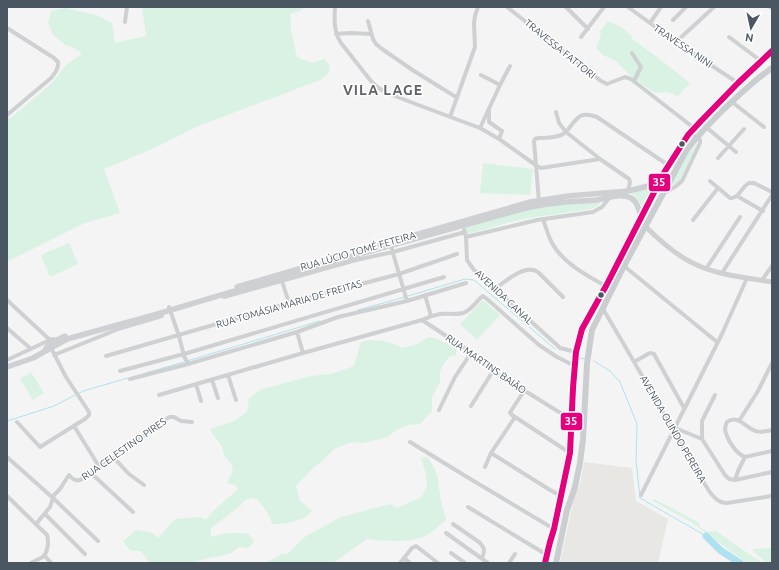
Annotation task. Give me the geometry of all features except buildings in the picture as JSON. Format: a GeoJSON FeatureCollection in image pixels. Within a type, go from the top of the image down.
{"type":"FeatureCollection","features":[{"type":"Feature","properties":{"kind":"main road"},"geometry":{"type":"LineString","coordinates":[[545,563],[554,529],[570,453],[576,352],[582,328],[606,286],[668,165],[688,135],[738,83],[772,51]]}},
{"type":"Feature","properties":{"kind":"main road"},"geometry":{"type":"LineString","coordinates":[[556,563],[580,463],[583,439],[587,364],[593,328],[645,226],[686,151],[697,137],[732,102],[762,74],[772,68]]}},
{"type":"Feature","properties":{"kind":"main road","name":"RUA LÚCIO TOMÉ FETEIRA"},"geometry":{"type":"LineString","coordinates":[[7,367],[33,358],[44,351],[50,344],[60,340],[170,310],[335,261],[391,247],[539,203],[575,196],[628,191],[648,186],[661,178]]}},
{"type":"Feature","properties":{"kind":"main road","name":"RUA LÚCIO TOMÉ FETEIRA"},"geometry":{"type":"LineString","coordinates":[[539,203],[597,200],[622,196],[633,199],[642,216]]}},
{"type":"Feature","properties":{"kind":"main road"},"geometry":{"type":"LineString","coordinates":[[573,395],[576,399],[580,400],[586,395]]}},
{"type":"Feature","properties":{"kind":"main road"},"geometry":{"type":"LineString","coordinates":[[561,496],[569,497],[572,494]]}},
{"type":"Feature","properties":{"kind":"main road"},"geometry":{"type":"LineString","coordinates":[[561,496],[562,500],[568,502],[569,505]]}},
{"type":"Feature","properties":{"kind":"street"},"geometry":{"type":"LineString","coordinates":[[125,22],[127,7]]}},
{"type":"Feature","properties":{"kind":"street"},"geometry":{"type":"LineString","coordinates":[[335,7],[336,34],[341,43],[377,87],[480,128],[499,139],[541,168],[600,159]]}},
{"type":"Feature","properties":{"kind":"street"},"geometry":{"type":"LineString","coordinates":[[450,117],[475,47],[474,23],[478,7]]}},
{"type":"Feature","properties":{"kind":"street","name":"TRAVESSA FATTORI"},"geometry":{"type":"LineString","coordinates":[[507,7],[604,83],[610,83],[625,77],[634,81]]}},
{"type":"Feature","properties":{"kind":"street"},"geometry":{"type":"LineString","coordinates":[[566,7],[588,29]]}},
{"type":"Feature","properties":{"kind":"street"},"geometry":{"type":"LineString","coordinates":[[581,37],[604,7]]}},
{"type":"Feature","properties":{"kind":"street","name":"TRAVESSA NINI"},"geometry":{"type":"LineString","coordinates":[[628,7],[676,42],[738,83]]}},
{"type":"Feature","properties":{"kind":"street"},"geometry":{"type":"LineString","coordinates":[[650,23],[661,7]]}},
{"type":"Feature","properties":{"kind":"street"},"geometry":{"type":"LineString","coordinates":[[674,20],[686,7]]}},
{"type":"Feature","properties":{"kind":"street"},"geometry":{"type":"LineString","coordinates":[[676,42],[714,7]]}},
{"type":"Feature","properties":{"kind":"street"},"geometry":{"type":"LineString","coordinates":[[368,21],[371,34],[376,44],[387,54],[456,97]]}},
{"type":"Feature","properties":{"kind":"street"},"geometry":{"type":"LineString","coordinates":[[7,28],[54,58],[58,62],[58,65],[51,78],[7,115]]}},
{"type":"Feature","properties":{"kind":"street"},"geometry":{"type":"LineString","coordinates":[[336,34],[371,34]]}},
{"type":"Feature","properties":{"kind":"street"},"geometry":{"type":"LineString","coordinates":[[728,37],[761,61]]}},
{"type":"Feature","properties":{"kind":"street"},"geometry":{"type":"LineString","coordinates":[[632,53],[641,67],[634,81],[694,128]]}},
{"type":"Feature","properties":{"kind":"street"},"geometry":{"type":"LineString","coordinates":[[480,128],[510,66]]}},
{"type":"Feature","properties":{"kind":"street"},"geometry":{"type":"LineString","coordinates":[[481,75],[500,85]]}},
{"type":"Feature","properties":{"kind":"street"},"geometry":{"type":"LineString","coordinates":[[732,102],[764,127]]}},
{"type":"Feature","properties":{"kind":"street"},"geometry":{"type":"LineString","coordinates":[[489,108],[489,122],[502,131],[499,139]]}},
{"type":"Feature","properties":{"kind":"street"},"geometry":{"type":"LineString","coordinates":[[556,112],[559,123],[566,132],[600,159],[629,179],[630,182],[628,191]]}},
{"type":"Feature","properties":{"kind":"street"},"geometry":{"type":"LineString","coordinates":[[539,203],[534,141],[538,138],[562,135],[580,116],[587,114],[597,117],[668,165]]}},
{"type":"Feature","properties":{"kind":"street"},"geometry":{"type":"LineString","coordinates":[[706,128],[736,152]]}},
{"type":"Feature","properties":{"kind":"street"},"geometry":{"type":"LineString","coordinates":[[718,158],[744,129]]}},
{"type":"Feature","properties":{"kind":"street"},"geometry":{"type":"LineString","coordinates":[[662,194],[682,181],[700,143],[700,140],[694,135],[688,135]]}},
{"type":"Feature","properties":{"kind":"street"},"geometry":{"type":"LineString","coordinates":[[710,181],[730,198],[737,196],[749,183],[754,183],[772,192]]}},
{"type":"Feature","properties":{"kind":"street"},"geometry":{"type":"LineString","coordinates":[[693,220],[718,188]]}},
{"type":"Feature","properties":{"kind":"street"},"geometry":{"type":"LineString","coordinates":[[737,196],[763,211]]}},
{"type":"Feature","properties":{"kind":"street"},"geometry":{"type":"LineString","coordinates":[[722,273],[772,196]]}},
{"type":"Feature","properties":{"kind":"street"},"geometry":{"type":"LineString","coordinates":[[466,237],[515,224],[593,212],[602,207],[611,197]]}},
{"type":"Feature","properties":{"kind":"street"},"geometry":{"type":"LineString","coordinates":[[706,269],[740,217]]}},
{"type":"Feature","properties":{"kind":"street"},"geometry":{"type":"LineString","coordinates":[[543,219],[552,243],[564,258],[606,286]]}},
{"type":"Feature","properties":{"kind":"street","name":"AVENIDA CANAL"},"geometry":{"type":"LineString","coordinates":[[463,226],[466,237],[467,260],[474,270],[560,348],[576,352]]}},
{"type":"Feature","properties":{"kind":"street"},"geometry":{"type":"LineString","coordinates":[[645,226],[665,244],[692,263],[706,269],[722,273],[772,282]]}},
{"type":"Feature","properties":{"kind":"street"},"geometry":{"type":"LineString","coordinates":[[391,247],[405,295]]}},
{"type":"Feature","properties":{"kind":"street","name":"RUA TOMÁSIA MARIA DE FREITAS"},"geometry":{"type":"LineString","coordinates":[[106,356],[289,303],[400,274],[457,254]]}},
{"type":"Feature","properties":{"kind":"street"},"geometry":{"type":"LineString","coordinates":[[624,266],[717,342]]}},
{"type":"Feature","properties":{"kind":"street"},"geometry":{"type":"LineString","coordinates":[[762,280],[772,266]]}},
{"type":"Feature","properties":{"kind":"street"},"geometry":{"type":"LineString","coordinates":[[495,289],[514,276],[532,269],[538,272],[563,297]]}},
{"type":"Feature","properties":{"kind":"street"},"geometry":{"type":"LineString","coordinates":[[281,277],[289,303]]}},
{"type":"Feature","properties":{"kind":"street"},"geometry":{"type":"LineString","coordinates":[[130,379],[297,332],[405,295],[444,277]]}},
{"type":"Feature","properties":{"kind":"street"},"geometry":{"type":"LineString","coordinates":[[641,495],[722,334],[747,278]]}},
{"type":"Feature","properties":{"kind":"street"},"geometry":{"type":"LineString","coordinates":[[120,371],[405,295],[425,296],[466,283]]}},
{"type":"Feature","properties":{"kind":"street"},"geometry":{"type":"LineString","coordinates":[[159,395],[303,352],[422,320],[431,316],[425,296]]}},
{"type":"Feature","properties":{"kind":"street","name":"AVENIDA CANAL"},"geometry":{"type":"LineString","coordinates":[[431,316],[439,314],[463,313],[469,310],[482,297],[485,297],[539,345],[557,357],[575,366]]}},
{"type":"Feature","properties":{"kind":"street"},"geometry":{"type":"LineString","coordinates":[[7,300],[50,344],[66,377],[89,412],[85,419],[40,447],[17,422]]}},
{"type":"Feature","properties":{"kind":"street","name":"AVENIDA OLINDO PEREIRA"},"geometry":{"type":"LineString","coordinates":[[603,309],[709,491],[718,500],[724,503],[772,496]]}},
{"type":"Feature","properties":{"kind":"street"},"geometry":{"type":"LineString","coordinates":[[54,355],[170,310],[184,355],[188,362]]}},
{"type":"Feature","properties":{"kind":"street","name":"RUA MARTINS BAIÃO"},"geometry":{"type":"LineString","coordinates":[[422,320],[439,332],[451,338],[493,371],[559,412],[572,417]]}},
{"type":"Feature","properties":{"kind":"street"},"geometry":{"type":"LineString","coordinates":[[7,328],[31,349]]}},
{"type":"Feature","properties":{"kind":"street"},"geometry":{"type":"LineString","coordinates":[[297,332],[303,352]]}},
{"type":"Feature","properties":{"kind":"street","name":"RUA LÚCIO TOMÉ FETEIRA"},"geometry":{"type":"LineString","coordinates":[[7,360],[31,349],[50,344]]}},
{"type":"Feature","properties":{"kind":"street"},"geometry":{"type":"LineString","coordinates":[[557,357],[560,348]]}},
{"type":"Feature","properties":{"kind":"street"},"geometry":{"type":"LineString","coordinates":[[440,410],[455,377],[471,353]]}},
{"type":"Feature","properties":{"kind":"street"},"geometry":{"type":"LineString","coordinates":[[634,362],[650,353],[654,354],[684,408]]}},
{"type":"Feature","properties":{"kind":"street"},"geometry":{"type":"LineString","coordinates":[[739,421],[758,392],[772,363]]}},
{"type":"Feature","properties":{"kind":"street"},"geometry":{"type":"LineString","coordinates":[[471,406],[493,371]]}},
{"type":"Feature","properties":{"kind":"street"},"geometry":{"type":"LineString","coordinates":[[228,375],[236,400]]}},
{"type":"Feature","properties":{"kind":"street"},"geometry":{"type":"LineString","coordinates":[[212,380],[218,398]]}},
{"type":"Feature","properties":{"kind":"street"},"geometry":{"type":"LineString","coordinates":[[196,384],[201,401]]}},
{"type":"Feature","properties":{"kind":"street"},"geometry":{"type":"LineString","coordinates":[[524,391],[510,413],[570,453]]}},
{"type":"Feature","properties":{"kind":"street"},"geometry":{"type":"LineString","coordinates":[[714,395],[702,421],[702,440],[725,475],[729,479],[735,480],[772,472]]}},
{"type":"Feature","properties":{"kind":"street","name":"RUA CELESTINO PIRES"},"geometry":{"type":"LineString","coordinates":[[36,524],[50,507],[54,495],[69,475],[72,479],[79,481],[100,468],[169,417],[174,417],[181,421],[192,422]]}},
{"type":"Feature","properties":{"kind":"street"},"geometry":{"type":"LineString","coordinates":[[485,467],[491,453],[515,417]]}},
{"type":"Feature","properties":{"kind":"street"},"geometry":{"type":"LineString","coordinates":[[772,430],[764,432],[756,431],[739,421],[732,420],[727,422],[725,428],[726,434],[733,448],[741,456],[745,457],[772,451]]}},
{"type":"Feature","properties":{"kind":"street"},"geometry":{"type":"LineString","coordinates":[[74,426],[100,468]]}},
{"type":"Feature","properties":{"kind":"street"},"geometry":{"type":"LineString","coordinates":[[674,429],[702,440]]}},
{"type":"Feature","properties":{"kind":"street"},"geometry":{"type":"LineString","coordinates":[[410,442],[554,529]]}},
{"type":"Feature","properties":{"kind":"street"},"geometry":{"type":"LineString","coordinates":[[491,453],[561,496]]}},
{"type":"Feature","properties":{"kind":"street"},"geometry":{"type":"LineString","coordinates":[[7,457],[98,541]]}},
{"type":"Feature","properties":{"kind":"street"},"geometry":{"type":"LineString","coordinates":[[735,480],[745,457]]}},
{"type":"Feature","properties":{"kind":"street"},"geometry":{"type":"LineString","coordinates":[[114,458],[129,474],[144,485]]}},
{"type":"Feature","properties":{"kind":"street"},"geometry":{"type":"LineString","coordinates":[[91,473],[133,512]]}},
{"type":"Feature","properties":{"kind":"street"},"geometry":{"type":"LineString","coordinates":[[7,496],[47,534],[48,538],[44,556],[31,563]]}},
{"type":"Feature","properties":{"kind":"street"},"geometry":{"type":"LineString","coordinates":[[468,507],[547,555]]}},
{"type":"Feature","properties":{"kind":"street"},"geometry":{"type":"LineString","coordinates":[[45,514],[85,554]]}},
{"type":"Feature","properties":{"kind":"street"},"geometry":{"type":"LineString","coordinates":[[453,524],[483,545],[484,551],[482,558]]}},
{"type":"Feature","properties":{"kind":"street"},"geometry":{"type":"LineString","coordinates":[[446,533],[488,563]]}},
{"type":"Feature","properties":{"kind":"street"},"geometry":{"type":"LineString","coordinates":[[400,563],[412,548],[416,546],[438,563]]}},
{"type":"Feature","properties":{"kind":"street"},"geometry":{"type":"LineString","coordinates":[[451,554],[465,563]]}},
{"type":"Feature","properties":{"kind":"street"},"geometry":{"type":"LineString","coordinates":[[509,563],[515,554]]}},
{"type":"Feature","properties":{"kind":"street"},"geometry":{"type":"LineString","coordinates":[[44,556],[51,563]]}},
{"type":"Feature","properties":{"kind":"street"},"geometry":{"type":"LineString","coordinates":[[404,558],[410,563]]}},
{"type":"Feature","properties":{"kind":"shaded area"},"geometry":{"type":"Polygon","coordinates":[[[584,462],[632,468],[636,501],[668,519],[658,563],[560,563],[575,493],[580,485],[584,462]]]}},
{"type":"Feature","properties":{"kind":"green space"},"geometry":{"type":"Polygon","coordinates":[[[140,7],[304,7],[302,10],[290,14],[291,30],[297,57],[312,63],[324,59],[330,66],[328,74],[320,80],[198,126],[152,149],[104,169],[120,213],[85,223],[7,262],[7,119],[12,117],[51,84],[66,65],[82,54],[78,50],[64,44],[53,35],[48,23],[51,11],[65,8],[96,15],[112,23],[115,43],[146,36],[142,8],[140,7]]]}},
{"type":"Feature","properties":{"kind":"green space"},"geometry":{"type":"Polygon","coordinates":[[[608,21],[621,27],[631,35],[632,39],[690,83],[678,96],[667,92],[655,93],[631,76],[616,61],[603,55],[596,48],[601,36],[600,31],[608,21]]]}},
{"type":"Feature","properties":{"kind":"green space"},"geometry":{"type":"Polygon","coordinates":[[[697,143],[680,180],[671,187],[670,186],[688,153],[697,143]]]}},
{"type":"Feature","properties":{"kind":"green space"},"geometry":{"type":"Polygon","coordinates":[[[483,163],[533,169],[530,195],[480,193],[483,163]]]}},
{"type":"Feature","properties":{"kind":"green space"},"geometry":{"type":"Polygon","coordinates":[[[654,185],[642,207],[636,197],[630,193],[638,191],[654,185]]]}},
{"type":"Feature","properties":{"kind":"green space"},"geometry":{"type":"Polygon","coordinates":[[[601,201],[598,206],[591,209],[522,219],[468,234],[465,228],[521,211],[541,207],[601,201]]]}},
{"type":"Feature","properties":{"kind":"green space"},"geometry":{"type":"Polygon","coordinates":[[[69,243],[78,264],[50,277],[41,255],[69,243]]]}},
{"type":"Feature","properties":{"kind":"green space"},"geometry":{"type":"Polygon","coordinates":[[[483,300],[500,315],[477,340],[460,324],[483,300]]]}},
{"type":"Feature","properties":{"kind":"green space"},"geometry":{"type":"Polygon","coordinates":[[[429,337],[438,339],[456,349],[456,356],[450,356],[443,365],[440,373],[440,382],[432,397],[432,411],[420,424],[408,425],[393,432],[388,437],[363,443],[352,442],[334,449],[296,486],[300,501],[312,511],[304,518],[288,523],[272,524],[268,514],[257,499],[252,498],[245,500],[240,506],[211,528],[211,537],[230,533],[249,534],[254,542],[248,548],[239,547],[231,553],[222,556],[191,563],[149,563],[141,551],[130,550],[127,547],[123,541],[136,530],[146,531],[158,538],[176,519],[200,517],[206,520],[238,489],[235,485],[227,483],[233,470],[231,463],[225,457],[221,445],[210,429],[234,421],[247,412],[249,399],[259,390],[311,376],[331,374],[354,366],[361,342],[371,340],[382,341],[402,348],[417,344],[429,337]]]}},
{"type":"Feature","properties":{"kind":"green space"},"geometry":{"type":"Polygon","coordinates":[[[31,372],[44,393],[33,400],[20,379],[31,372]]]}},
{"type":"Feature","properties":{"kind":"green space"},"geometry":{"type":"Polygon","coordinates":[[[427,457],[437,475],[441,502],[446,520],[428,534],[416,539],[402,541],[367,539],[333,563],[265,563],[282,554],[287,554],[306,536],[341,517],[390,504],[396,508],[422,497],[427,486],[426,474],[421,458],[427,457]]]}},
{"type":"Feature","properties":{"kind":"green space"},"geometry":{"type":"Polygon","coordinates":[[[653,499],[699,523],[700,527],[704,530],[709,532],[716,531],[762,563],[747,563],[691,522],[653,501],[653,499]]]}},
{"type":"Feature","properties":{"kind":"green space"},"geometry":{"type":"Polygon","coordinates":[[[772,548],[772,563],[765,563],[764,560],[753,551],[754,549],[772,548]]]}},
{"type":"Feature","properties":{"kind":"waterway"},"geometry":{"type":"LineString","coordinates":[[408,296],[465,279],[474,280],[555,349]]}},
{"type":"Feature","properties":{"kind":"waterway"},"geometry":{"type":"LineString","coordinates":[[358,310],[405,297]]}},
{"type":"Feature","properties":{"kind":"waterway"},"geometry":{"type":"LineString","coordinates":[[187,361],[320,321]]}},
{"type":"Feature","properties":{"kind":"waterway"},"geometry":{"type":"LineString","coordinates":[[580,358],[585,359]]}},
{"type":"Feature","properties":{"kind":"waterway"},"geometry":{"type":"LineString","coordinates":[[594,361],[610,371],[620,382],[637,424],[636,460],[640,498],[706,536]]}},
{"type":"Feature","properties":{"kind":"waterway"},"geometry":{"type":"LineString","coordinates":[[143,374],[184,362]]}},
{"type":"Feature","properties":{"kind":"waterway"},"geometry":{"type":"LineString","coordinates":[[78,394],[83,391],[128,378]]}},
{"type":"Feature","properties":{"kind":"waterway"},"geometry":{"type":"LineString","coordinates":[[7,421],[54,406],[75,395]]}},
{"type":"Feature","properties":{"kind":"waterway"},"geometry":{"type":"LineString","coordinates":[[706,536],[720,550],[740,563]]}},
{"type":"Feature","properties":{"kind":"transit line","name":"35"},"geometry":{"type":"LineString","coordinates":[[545,563],[554,529],[570,453],[576,352],[582,329],[606,286],[665,171],[688,135],[738,83],[772,51]]}},
{"type":"Feature","properties":{"kind":"district","name":"VILA LAGE"},"geometry":{"type":"Point","coordinates":[383,90]}}]}
